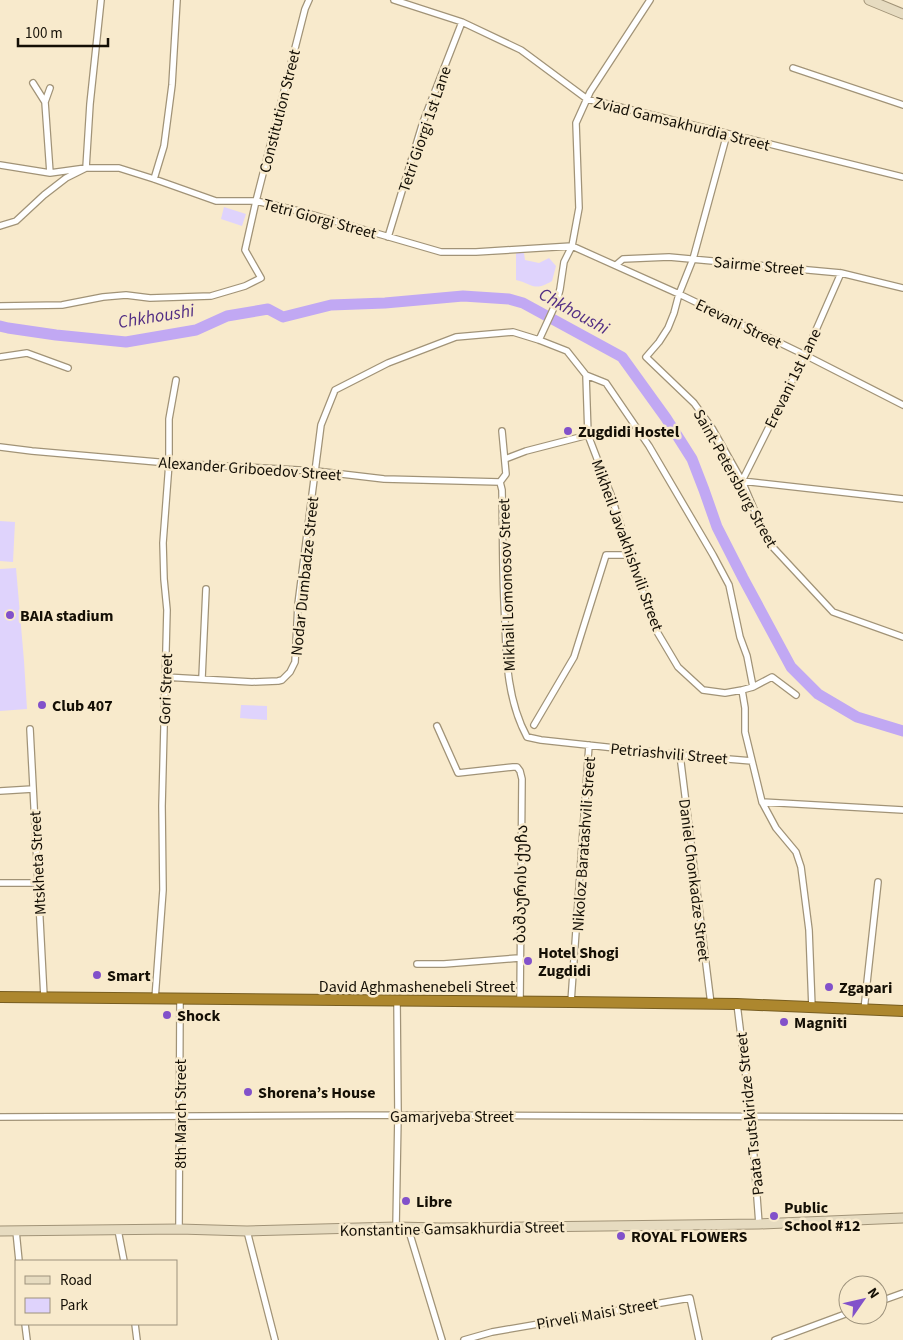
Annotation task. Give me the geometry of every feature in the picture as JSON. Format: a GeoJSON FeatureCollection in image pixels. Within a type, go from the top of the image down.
{"type":"FeatureCollection","features":[{"type":"Feature","properties":{"kind":"highway","name":"David Aghmashenebeli Street"},"geometry":{"type":"LineString","coordinates":[[0,997],[737,1004],[903,1011]]}},
{"type":"Feature","properties":{"kind":"main road"},"geometry":{"type":"LineString","coordinates":[[870,0],[903,14]]}},
{"type":"Feature","properties":{"kind":"main road","name":"Konstantine Gamsakhurdia Street"},"geometry":{"type":"LineString","coordinates":[[0,1231],[179,1229],[247,1231],[396,1227],[759,1224],[903,1218]]}},
{"type":"Feature","properties":{"kind":"street"},"geometry":{"type":"LineString","coordinates":[[0,165],[50,173],[86,168],[90,104],[101,0]]}},
{"type":"Feature","properties":{"kind":"street"},"geometry":{"type":"LineString","coordinates":[[154,179],[164,146],[172,85],[177,0]]}},
{"type":"Feature","properties":{"kind":"street","name":"Constitution Street"},"geometry":{"type":"LineString","coordinates":[[0,306],[62,304],[103,296],[126,295],[150,298],[211,296],[245,286],[262,278],[245,250],[305,9],[309,0]]}},
{"type":"Feature","properties":{"kind":"street","name":"Zviad Gamsakhurdia Street"},"geometry":{"type":"LineString","coordinates":[[394,0],[462,22],[521,50],[587,99],[903,177]]}},
{"type":"Feature","properties":{"kind":"street"},"geometry":{"type":"LineString","coordinates":[[539,340],[557,302],[564,262],[572,246],[579,208],[576,123],[590,92],[650,0]]}},
{"type":"Feature","properties":{"kind":"street","name":"Tetri Giorgi 1st Lane"},"geometry":{"type":"LineString","coordinates":[[388,237],[423,122],[462,22]]}},
{"type":"Feature","properties":{"kind":"street"},"geometry":{"type":"LineString","coordinates":[[793,68],[903,105]]}},
{"type":"Feature","properties":{"kind":"street"},"geometry":{"type":"LineString","coordinates":[[32,83],[45,102]]}},
{"type":"Feature","properties":{"kind":"street"},"geometry":{"type":"LineString","coordinates":[[50,88],[45,102],[50,173]]}},
{"type":"Feature","properties":{"kind":"street"},"geometry":{"type":"LineString","coordinates":[[679,294],[693,259],[728,134]]}},
{"type":"Feature","properties":{"kind":"street","name":"Tetri Giorgi Street"},"geometry":{"type":"LineString","coordinates":[[0,226],[16,221],[66,178],[86,168],[119,168],[216,201],[256,201],[303,212],[441,252],[474,252],[572,246]]}},
{"type":"Feature","properties":{"kind":"street","name":"Erevani Street"},"geometry":{"type":"LineString","coordinates":[[572,246],[679,294],[903,405]]}},
{"type":"Feature","properties":{"kind":"street","name":"Sairme Street"},"geometry":{"type":"LineString","coordinates":[[616,265],[623,258],[669,256],[841,273],[903,288]]}},
{"type":"Feature","properties":{"kind":"street","name":"Erevani 1st Lane"},"geometry":{"type":"LineString","coordinates":[[742,482],[805,355],[841,273]]}},
{"type":"Feature","properties":{"kind":"street","name":"Saint-Petersburg Street"},"geometry":{"type":"LineString","coordinates":[[679,294],[668,328],[660,342],[646,357],[694,403],[712,428],[742,482],[768,542],[833,612],[903,637]]}},
{"type":"Feature","properties":{"kind":"street","name":"Nodar Dumbadze Street"},"geometry":{"type":"LineString","coordinates":[[164,677],[252,682],[278,681],[285,677],[293,668],[295,662],[298,604],[321,425],[335,390],[388,363],[456,337],[514,332],[567,351],[586,374]]}},
{"type":"Feature","properties":{"kind":"street"},"geometry":{"type":"LineString","coordinates":[[0,357],[27,353],[68,368]]}},
{"type":"Feature","properties":{"kind":"street"},"geometry":{"type":"LineString","coordinates":[[586,374],[606,383],[649,446],[713,555],[729,585],[753,687]]}},
{"type":"Feature","properties":{"kind":"street","name":"Mikheil Javakhishvili Street"},"geometry":{"type":"LineString","coordinates":[[586,374],[588,435],[611,495],[656,630],[678,667],[703,690],[725,693],[742,690],[753,687],[772,677],[796,695]]}},
{"type":"Feature","properties":{"kind":"street","name":"Gori Street"},"geometry":{"type":"LineString","coordinates":[[155,999],[163,890],[162,806],[167,610],[163,543],[169,463],[169,419],[176,380]]}},
{"type":"Feature","properties":{"kind":"street","name":"Mikhail Lomonosov Street"},"geometry":{"type":"LineString","coordinates":[[502,431],[506,474],[500,482],[502,490],[503,595],[506,654],[512,700],[519,723],[527,737]]}},
{"type":"Feature","properties":{"kind":"street"},"geometry":{"type":"LineString","coordinates":[[505,459],[526,451],[588,435]]}},
{"type":"Feature","properties":{"kind":"street","name":"Alexander Griboedov Street"},"geometry":{"type":"LineString","coordinates":[[0,447],[169,463],[316,471],[384,479],[500,482]]}},
{"type":"Feature","properties":{"kind":"street"},"geometry":{"type":"LineString","coordinates":[[742,482],[903,499]]}},
{"type":"Feature","properties":{"kind":"street"},"geometry":{"type":"LineString","coordinates":[[534,725],[574,657],[606,555],[630,555]]}},
{"type":"Feature","properties":{"kind":"street"},"geometry":{"type":"LineString","coordinates":[[202,678],[206,589]]}},
{"type":"Feature","properties":{"kind":"street"},"geometry":{"type":"LineString","coordinates":[[742,690],[745,708],[745,732],[762,802],[776,828],[796,852],[801,867],[809,930],[812,1008]]}},
{"type":"Feature","properties":{"kind":"street","name":"ბაშაურის ქუჩა"},"geometry":{"type":"LineString","coordinates":[[437,726],[458,773],[517,767],[520,771],[522,779],[520,1002]]}},
{"type":"Feature","properties":{"kind":"street","name":"Mtskheta Street"},"geometry":{"type":"LineString","coordinates":[[30,728],[44,997]]}},
{"type":"Feature","properties":{"kind":"street","name":"Petriashvili Street"},"geometry":{"type":"LineString","coordinates":[[527,737],[680,755],[752,760]]}},
{"type":"Feature","properties":{"kind":"street","name":"Nikoloz Baratashvili Street"},"geometry":{"type":"LineString","coordinates":[[571,1002],[590,745]]}},
{"type":"Feature","properties":{"kind":"street","name":"Daniel Chonkadze Street"},"geometry":{"type":"LineString","coordinates":[[680,755],[711,1004]]}},
{"type":"Feature","properties":{"kind":"street"},"geometry":{"type":"LineString","coordinates":[[0,791],[33,789]]}},
{"type":"Feature","properties":{"kind":"street"},"geometry":{"type":"LineString","coordinates":[[762,802],[903,810]]}},
{"type":"Feature","properties":{"kind":"street"},"geometry":{"type":"LineString","coordinates":[[864,1010],[878,882]]}},
{"type":"Feature","properties":{"kind":"street"},"geometry":{"type":"LineString","coordinates":[[0,883],[38,883]]}},
{"type":"Feature","properties":{"kind":"street"},"geometry":{"type":"LineString","coordinates":[[417,964],[444,964],[520,958]]}},
{"type":"Feature","properties":{"kind":"street","name":"8th March Street"},"geometry":{"type":"LineString","coordinates":[[179,1229],[180,999]]}},
{"type":"Feature","properties":{"kind":"street"},"geometry":{"type":"LineString","coordinates":[[396,1227],[398,1115],[397,1000]]}},
{"type":"Feature","properties":{"kind":"street","name":"Paata Tsutskiridze Street"},"geometry":{"type":"LineString","coordinates":[[737,1004],[751,1117],[759,1224]]}},
{"type":"Feature","properties":{"kind":"street","name":"Gamarjveba Street"},"geometry":{"type":"LineString","coordinates":[[0,1117],[398,1115],[903,1118]]}},
{"type":"Feature","properties":{"kind":"street"},"geometry":{"type":"LineString","coordinates":[[408,1228],[442,1340]]}},
{"type":"Feature","properties":{"kind":"street"},"geometry":{"type":"LineString","coordinates":[[118,1230],[124,1260]]}},
{"type":"Feature","properties":{"kind":"street"},"geometry":{"type":"LineString","coordinates":[[16,1231],[19,1260]]}},
{"type":"Feature","properties":{"kind":"street"},"geometry":{"type":"LineString","coordinates":[[247,1231],[275,1340]]}},
{"type":"Feature","properties":{"kind":"street"},"geometry":{"type":"LineString","coordinates":[[888,1298],[903,1292]]}},
{"type":"Feature","properties":{"kind":"street","name":"Pirveli Maisi Street"},"geometry":{"type":"LineString","coordinates":[[464,1340],[492,1332],[690,1298],[699,1340]]}},
{"type":"Feature","properties":{"kind":"street"},"geometry":{"type":"LineString","coordinates":[[775,1340],[838,1317]]}},
{"type":"Feature","properties":{"kind":"street"},"geometry":{"type":"LineString","coordinates":[[25,1325],[27,1340]]}},
{"type":"Feature","properties":{"kind":"street"},"geometry":{"type":"LineString","coordinates":[[134,1325],[137,1340]]}},
{"type":"Feature","properties":{"kind":"green space"},"geometry":{"type":"Polygon","coordinates":[[[224,207],[246,214],[242,226],[221,219],[224,207]]]}},
{"type":"Feature","properties":{"kind":"green space"},"geometry":{"type":"Polygon","coordinates":[[[516,253],[524,253],[525,260],[539,263],[549,258],[556,266],[552,281],[537,287],[516,280],[516,253]]]}},
{"type":"Feature","properties":{"kind":"green space"},"geometry":{"type":"Polygon","coordinates":[[[0,521],[15,522],[13,562],[0,561],[0,521]]]}},
{"type":"Feature","properties":{"kind":"green space","name":"BAIA stadium"},"geometry":{"type":"Polygon","coordinates":[[[16,568],[27,709],[0,711],[0,569],[16,568]]]}},
{"type":"Feature","properties":{"kind":"green space"},"geometry":{"type":"Polygon","coordinates":[[[241,705],[267,706],[267,720],[240,718],[241,705]]]}},
{"type":"Feature","properties":{"kind":"waterway","name":"Chkhoushi"},"geometry":{"type":"LineString","coordinates":[[0,326],[56,335],[126,342],[196,330],[227,316],[268,309],[283,317],[331,305],[385,303],[463,296],[509,299],[523,303],[622,357],[666,418],[692,459],[717,527],[791,667],[818,694],[857,717],[903,731]]}},
{"type":"Feature","properties":{"kind":"place","name":"Zugdidi Hostel"},"geometry":{"type":"Point","coordinates":[568,431]}},
{"type":"Feature","properties":{"kind":"place","name":"BAIA stadium"},"geometry":{"type":"Point","coordinates":[10,615]}},
{"type":"Feature","properties":{"kind":"place","name":"Club 407"},"geometry":{"type":"Point","coordinates":[42,705]}},
{"type":"Feature","properties":{"kind":"place","name":"Hotel Shogi Zugdidi"},"geometry":{"type":"Point","coordinates":[528,961]}},
{"type":"Feature","properties":{"kind":"place","name":"Smart"},"geometry":{"type":"Point","coordinates":[97,975]}},
{"type":"Feature","properties":{"kind":"place","name":"Zgapari"},"geometry":{"type":"Point","coordinates":[829,987]}},
{"type":"Feature","properties":{"kind":"place","name":"Shock"},"geometry":{"type":"Point","coordinates":[167,1015]}},
{"type":"Feature","properties":{"kind":"place","name":"Magniti"},"geometry":{"type":"Point","coordinates":[784,1022]}},
{"type":"Feature","properties":{"kind":"place","name":"Shorena’s House"},"geometry":{"type":"Point","coordinates":[248,1092]}},
{"type":"Feature","properties":{"kind":"place","name":"Libre"},"geometry":{"type":"Point","coordinates":[406,1201]}},
{"type":"Feature","properties":{"kind":"place","name":"Public School #12"},"geometry":{"type":"Point","coordinates":[774,1216]}},
{"type":"Feature","properties":{"kind":"place","name":"ROYAL FLOWERS"},"geometry":{"type":"Point","coordinates":[621,1236]}}]}
